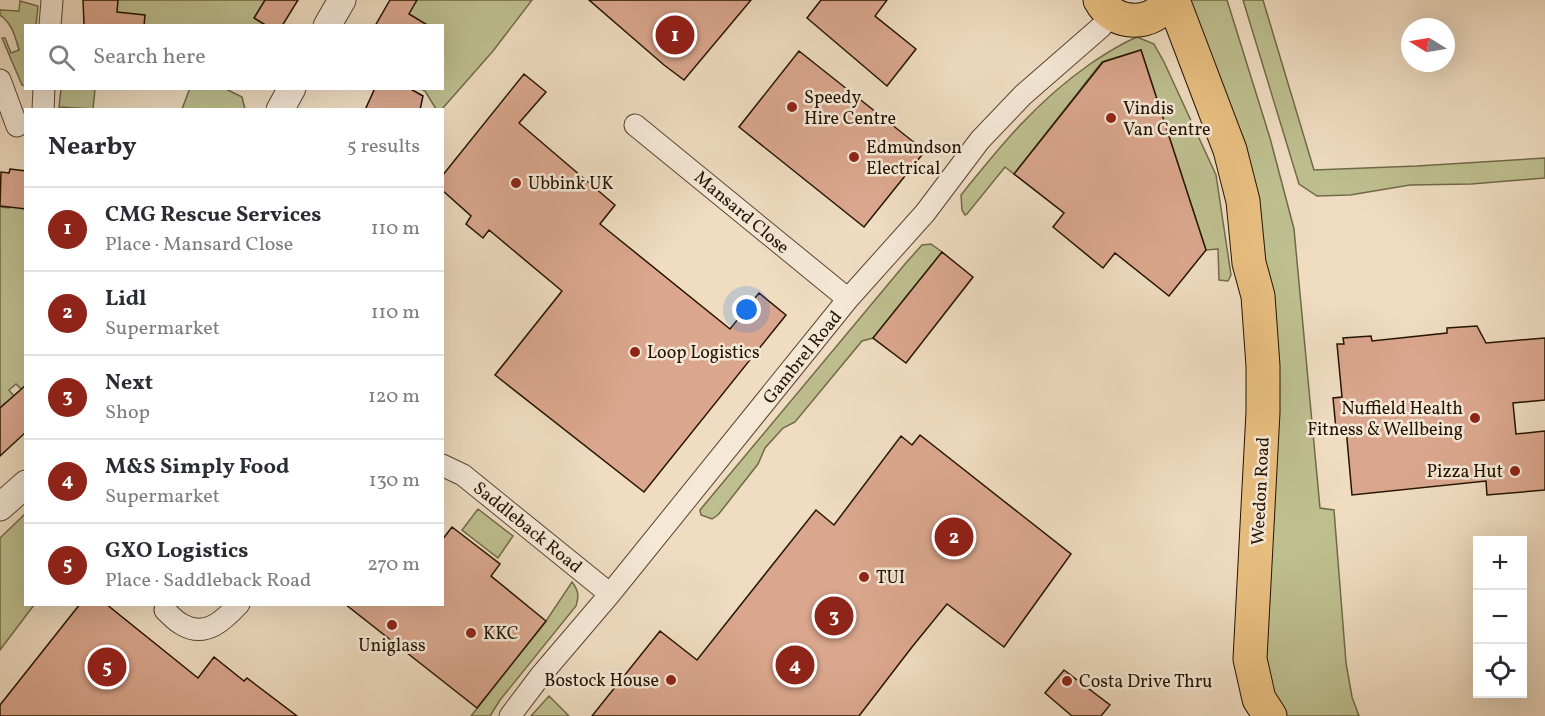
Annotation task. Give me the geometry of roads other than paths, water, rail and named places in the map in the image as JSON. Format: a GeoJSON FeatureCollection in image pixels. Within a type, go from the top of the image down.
{"type":"FeatureCollection","features":[{"type":"Feature","properties":{"kind":"main road","name":"Weedon Road"},"geometry":{"type":"LineString","coordinates":[[1173,0],[1230,150],[1243,201],[1249,263],[1258,296],[1263,401],[1261,485],[1250,659],[1259,699],[1269,716]]}},
{"type":"Feature","properties":{"kind":"main road"},"geometry":{"type":"LineString","coordinates":[[1106,7],[1122,19],[1133,21],[1156,10]]}},
{"type":"Feature","properties":{"kind":"main road","name":"Weedon Road"},"geometry":{"type":"LineString","coordinates":[[1156,10],[1162,28],[1203,78]]}},
{"type":"Feature","properties":{"kind":"main road","name":"Weedon Road"},"geometry":{"type":"LineString","coordinates":[[1243,716],[1234,688],[1229,660],[1242,423],[1249,359],[1245,286],[1249,263]]}},
{"type":"Feature","properties":{"kind":"street"},"geometry":{"type":"LineString","coordinates":[[50,24],[52,0]]}},
{"type":"Feature","properties":{"kind":"street"},"geometry":{"type":"LineString","coordinates":[[328,24],[342,0]]}},
{"type":"Feature","properties":{"kind":"street","name":"Gambrel Road"},"geometry":{"type":"LineString","coordinates":[[510,716],[848,299],[925,213],[980,140],[1023,95],[1101,27],[1106,7]]}},
{"type":"Feature","properties":{"kind":"street"},"geometry":{"type":"LineString","coordinates":[[0,80],[14,125]]}},
{"type":"Feature","properties":{"kind":"street"},"geometry":{"type":"LineString","coordinates":[[43,108],[45,90]]}},
{"type":"Feature","properties":{"kind":"street"},"geometry":{"type":"LineString","coordinates":[[281,108],[291,90]]}},
{"type":"Feature","properties":{"kind":"street","name":"Mansard Close"},"geometry":{"type":"LineString","coordinates":[[635,124],[848,299]]}},
{"type":"Feature","properties":{"kind":"street","name":"Saddleback Road"},"geometry":{"type":"LineString","coordinates":[[444,466],[463,475],[610,594]]}},
{"type":"Feature","properties":{"kind":"street"},"geometry":{"type":"LineString","coordinates":[[0,507],[24,485]]}},
{"type":"Feature","properties":{"kind":"street"},"geometry":{"type":"LineString","coordinates":[[165,610],[183,626],[203,631],[220,624],[237,606]]}},
{"type":"Feature","properties":{"kind":"place","name":"CMG Rescue Services"},"geometry":{"type":"Point","coordinates":[675,35]}},
{"type":"Feature","properties":{"kind":"place","name":"Speedy Hire Centre"},"geometry":{"type":"Point","coordinates":[792,107]}},
{"type":"Feature","properties":{"kind":"place","name":"Vindis Van Centre"},"geometry":{"type":"Point","coordinates":[1111,118]}},
{"type":"Feature","properties":{"kind":"place","name":"Edmundson Electrical"},"geometry":{"type":"Point","coordinates":[854,157]}},
{"type":"Feature","properties":{"kind":"place","name":"Ubbink UK"},"geometry":{"type":"Point","coordinates":[516,183]}},
{"type":"Feature","properties":{"kind":"place","name":"Loop Logistics"},"geometry":{"type":"Point","coordinates":[635,352]}},
{"type":"Feature","properties":{"kind":"place","name":"Nuffield Health Fitness & Wellbeing"},"geometry":{"type":"Point","coordinates":[1475,418]}},
{"type":"Feature","properties":{"kind":"place","name":"Pizza Hut"},"geometry":{"type":"Point","coordinates":[1515,471]}},
{"type":"Feature","properties":{"kind":"place","name":"Lidl"},"geometry":{"type":"Point","coordinates":[954,537]}},
{"type":"Feature","properties":{"kind":"place","name":"TUI"},"geometry":{"type":"Point","coordinates":[864,577]}},
{"type":"Feature","properties":{"kind":"place","name":"Next"},"geometry":{"type":"Point","coordinates":[834,616]}},
{"type":"Feature","properties":{"kind":"place","name":"Uniglass"},"geometry":{"type":"Point","coordinates":[392,625]}},
{"type":"Feature","properties":{"kind":"place","name":"KKC"},"geometry":{"type":"Point","coordinates":[471,633]}},
{"type":"Feature","properties":{"kind":"place","name":"M&S Simply Food"},"geometry":{"type":"Point","coordinates":[795,665]}},
{"type":"Feature","properties":{"kind":"place","name":"GXO Logistics"},"geometry":{"type":"Point","coordinates":[107,667]}},
{"type":"Feature","properties":{"kind":"place","name":"Bostock House"},"geometry":{"type":"Point","coordinates":[671,680]}},
{"type":"Feature","properties":{"kind":"place","name":"Costa Drive Thru"},"geometry":{"type":"Point","coordinates":[1067,681]}}]}
